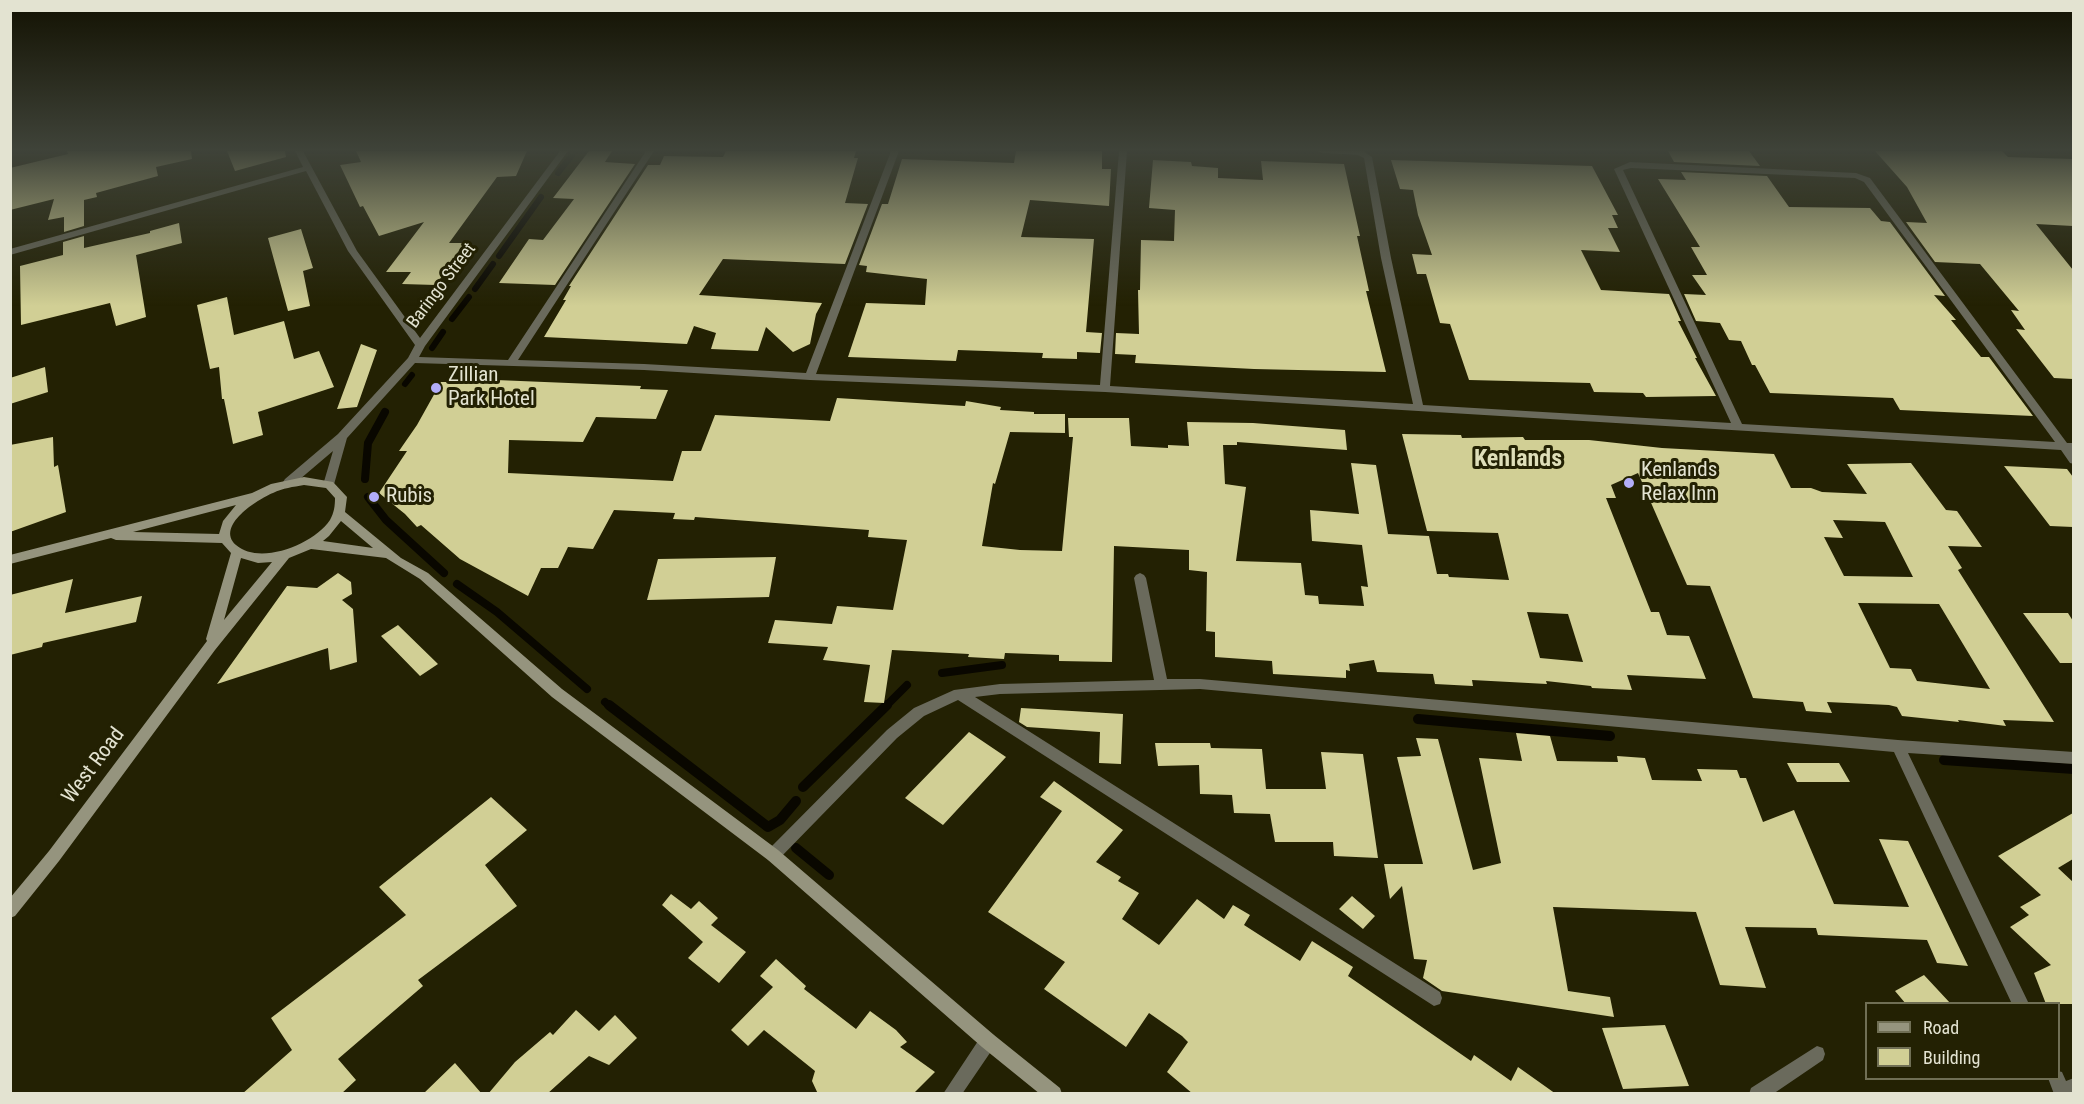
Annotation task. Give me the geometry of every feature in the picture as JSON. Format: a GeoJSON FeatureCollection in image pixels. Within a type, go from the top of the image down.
{"type":"FeatureCollection","features":[{"type":"Feature","properties":{"kind":"street"},"geometry":{"type":"LineString","coordinates":[[10,252],[186,203]]}},
{"type":"Feature","properties":{"kind":"street"},"geometry":{"type":"LineString","coordinates":[[327,203],[353,251],[420,345]]}},
{"type":"Feature","properties":{"kind":"street","name":"Baringo Street"},"geometry":{"type":"LineString","coordinates":[[289,482],[342,437],[411,360],[526,203]]}},
{"type":"Feature","properties":{"kind":"street"},"geometry":{"type":"LineString","coordinates":[[511,363],[616,203]]}},
{"type":"Feature","properties":{"kind":"street"},"geometry":{"type":"LineString","coordinates":[[810,377],[876,203]]}},
{"type":"Feature","properties":{"kind":"street"},"geometry":{"type":"LineString","coordinates":[[1105,389],[1119,203]]}},
{"type":"Feature","properties":{"kind":"street"},"geometry":{"type":"LineString","coordinates":[[1376,203],[1419,409]]}},
{"type":"Feature","properties":{"kind":"street"},"geometry":{"type":"LineString","coordinates":[[1634,203],[1738,426]]}},
{"type":"Feature","properties":{"kind":"street"},"geometry":{"type":"LineString","coordinates":[[1885,203],[2068,447],[2073,460]]}},
{"type":"Feature","properties":{"kind":"street"},"geometry":{"type":"LineString","coordinates":[[411,360],[644,367],[810,377],[1105,389],[2068,447]]}},
{"type":"Feature","properties":{"kind":"street","name":"Baringo Street"},"geometry":{"type":"LineString","coordinates":[[330,485],[342,437]]}},
{"type":"Feature","properties":{"kind":"street"},"geometry":{"type":"LineString","coordinates":[[10,560],[255,496],[289,482],[318,481],[330,485],[341,497],[340,514],[333,525],[310,544],[285,554],[259,558],[237,553],[229,547],[225,539],[226,528],[231,517],[255,496]]}},
{"type":"Feature","properties":{"kind":"street"},"geometry":{"type":"LineString","coordinates":[[340,514],[388,554],[424,576],[557,693],[773,855],[988,1041],[1054,1094]]}},
{"type":"Feature","properties":{"kind":"street"},"geometry":{"type":"LineString","coordinates":[[100,535],[225,539]]}},
{"type":"Feature","properties":{"kind":"street"},"geometry":{"type":"LineString","coordinates":[[310,544],[388,554]]}},
{"type":"Feature","properties":{"kind":"street","name":"West Road"},"geometry":{"type":"LineString","coordinates":[[210,646],[237,553]]}},
{"type":"Feature","properties":{"kind":"street","name":"West Road"},"geometry":{"type":"LineString","coordinates":[[10,911],[54,856],[210,646],[285,554]]}},
{"type":"Feature","properties":{"kind":"street"},"geometry":{"type":"LineString","coordinates":[[1140,578],[1161,684]]}},
{"type":"Feature","properties":{"kind":"street"},"geometry":{"type":"LineString","coordinates":[[773,855],[892,734],[919,712],[959,694],[1000,689],[1200,684],[1898,746],[2073,758]]}},
{"type":"Feature","properties":{"kind":"street"},"geometry":{"type":"LineString","coordinates":[[959,694],[1434,998]]}},
{"type":"Feature","properties":{"kind":"street"},"geometry":{"type":"LineString","coordinates":[[1898,746],[2019,1002]]}},
{"type":"Feature","properties":{"kind":"street"},"geometry":{"type":"LineString","coordinates":[[951,1094],[988,1041]]}},
{"type":"Feature","properties":{"kind":"street"},"geometry":{"type":"LineString","coordinates":[[1757,1094],[1817,1054]]}},
{"type":"Feature","properties":{"kind":"building"},"geometry":{"type":"Polygon","coordinates":[[[10,203],[40,203],[10,210],[10,203]]]}},
{"type":"Feature","properties":{"kind":"building"},"geometry":{"type":"Polygon","coordinates":[[[53,203],[84,203],[84,226],[64,232],[64,217],[48,220],[53,203]]]}},
{"type":"Feature","properties":{"kind":"building"},"geometry":{"type":"Polygon","coordinates":[[[358,203],[478,203],[449,243],[464,243],[436,285],[402,284],[411,272],[386,272],[424,222],[379,236],[363,206],[360,207],[358,203]]]}},
{"type":"Feature","properties":{"kind":"building"},"geometry":{"type":"Polygon","coordinates":[[[571,203],[610,203],[555,285],[499,283],[529,239],[543,240],[571,203]]]}},
{"type":"Feature","properties":{"kind":"building"},"geometry":{"type":"Polygon","coordinates":[[[624,203],[868,204],[845,264],[723,259],[699,295],[822,303],[816,314],[810,344],[793,352],[766,327],[758,351],[711,349],[716,333],[694,326],[687,344],[544,337],[566,300],[563,300],[571,286],[569,286],[624,203]]]}},
{"type":"Feature","properties":{"kind":"building"},"geometry":{"type":"Polygon","coordinates":[[[1029,203],[1021,237],[1094,239],[1086,332],[1102,333],[1100,353],[1077,352],[1077,359],[1042,358],[1043,353],[958,350],[956,361],[848,357],[866,303],[925,305],[927,279],[866,272],[867,266],[859,265],[882,204],[1029,203]]]}},
{"type":"Feature","properties":{"kind":"building"},"geometry":{"type":"Polygon","coordinates":[[[1063,203],[1109,203],[1109,206],[1063,203]]]}},
{"type":"Feature","properties":{"kind":"building"},"geometry":{"type":"Polygon","coordinates":[[[1149,203],[1353,203],[1369,291],[1366,291],[1386,372],[1135,363],[1136,355],[1115,354],[1116,333],[1139,334],[1138,290],[1140,290],[1141,240],[1174,241],[1175,210],[1149,208],[1149,203]]]}},
{"type":"Feature","properties":{"kind":"building"},"geometry":{"type":"Polygon","coordinates":[[[1416,203],[1611,203],[1618,215],[1612,215],[1618,228],[1608,228],[1620,252],[1581,250],[1601,290],[1669,294],[1681,321],[1678,321],[1697,358],[1695,358],[1716,396],[1646,397],[1643,393],[1594,392],[1590,383],[1469,380],[1450,324],[1440,323],[1426,274],[1417,274],[1412,254],[1432,255],[1416,203]]]}},
{"type":"Feature","properties":{"kind":"building"},"geometry":{"type":"Polygon","coordinates":[[[1673,203],[1786,203],[1789,207],[1870,208],[1881,221],[1890,222],[1945,296],[1934,295],[1956,320],[1951,320],[1981,357],[1989,357],[2033,416],[1900,410],[1893,398],[1770,393],[1755,365],[1752,365],[1741,341],[1729,340],[1720,323],[1696,321],[1684,294],[1706,295],[1692,275],[1707,275],[1691,247],[1700,247],[1673,203]]]}},
{"type":"Feature","properties":{"kind":"building"},"geometry":{"type":"Polygon","coordinates":[[[1916,203],[2073,203],[2073,226],[2036,224],[2073,270],[2073,379],[2054,378],[2016,329],[2025,330],[2011,310],[2019,311],[1980,264],[1935,262],[1906,222],[1927,223],[1916,203]]]}},
{"type":"Feature","properties":{"kind":"building"},"geometry":{"type":"Polygon","coordinates":[[[179,223],[182,243],[136,255],[146,317],[116,326],[110,303],[21,325],[20,266],[63,255],[63,242],[84,236],[84,248],[150,233],[150,231],[179,223]]]}},
{"type":"Feature","properties":{"kind":"building"},"geometry":{"type":"Polygon","coordinates":[[[301,229],[313,268],[303,271],[310,306],[288,311],[268,238],[301,229]]]}},
{"type":"Feature","properties":{"kind":"building"},"geometry":{"type":"Polygon","coordinates":[[[227,297],[234,335],[284,321],[294,359],[319,351],[334,387],[258,412],[263,435],[233,444],[224,399],[222,399],[219,367],[210,369],[197,305],[227,297]]]}},
{"type":"Feature","properties":{"kind":"building"},"geometry":{"type":"Polygon","coordinates":[[[361,344],[377,350],[357,407],[337,409],[361,344]]]}},
{"type":"Feature","properties":{"kind":"building"},"geometry":{"type":"Polygon","coordinates":[[[45,367],[48,392],[10,404],[10,378],[45,367]]]}},
{"type":"Feature","properties":{"kind":"building"},"geometry":{"type":"Polygon","coordinates":[[[472,379],[641,386],[640,389],[668,390],[656,419],[596,417],[583,442],[509,440],[508,473],[673,481],[682,451],[701,451],[715,415],[830,421],[837,398],[965,406],[966,401],[1001,407],[1000,410],[1034,412],[1034,414],[1065,414],[1065,433],[1010,432],[995,484],[993,483],[982,546],[1020,550],[1062,551],[1073,437],[1069,437],[1068,418],[1129,418],[1131,446],[1168,448],[1168,445],[1189,446],[1187,422],[1253,423],[1345,430],[1347,450],[1237,442],[1237,445],[1223,445],[1225,484],[1246,487],[1236,561],[1301,563],[1305,595],[1318,596],[1319,604],[1364,606],[1361,586],[1368,587],[1362,545],[1312,541],[1310,510],[1359,514],[1351,463],[1376,465],[1388,534],[1429,536],[1437,574],[1448,574],[1449,577],[1509,580],[1498,533],[1427,531],[1402,434],[1461,435],[1462,438],[1523,437],[1525,440],[1589,440],[1662,448],[1774,454],[1791,488],[1811,488],[1822,492],[1867,494],[1847,464],[1911,463],[1946,510],[1957,511],[1982,547],[1948,546],[1962,568],[1958,570],[2054,722],[2003,720],[2006,726],[1958,720],[1959,722],[1902,716],[1897,707],[1889,705],[1827,702],[1832,713],[1806,711],[1803,702],[1753,698],[1710,586],[1687,585],[1638,473],[1611,485],[1616,498],[1606,498],[1651,612],[1659,612],[1667,635],[1689,636],[1706,679],[1627,675],[1632,690],[1592,688],[1591,686],[1546,681],[1547,684],[1472,680],[1473,686],[1435,684],[1433,674],[1377,672],[1374,660],[1349,664],[1350,671],[1346,670],[1346,678],[1273,674],[1272,661],[1215,657],[1215,632],[1206,631],[1207,572],[1189,570],[1189,550],[1114,546],[1112,662],[1059,661],[1059,655],[1005,653],[1004,659],[968,657],[969,654],[892,650],[884,703],[864,702],[870,665],[823,660],[828,647],[768,643],[775,620],[832,624],[837,606],[893,610],[907,540],[868,537],[869,530],[695,517],[694,520],[673,519],[675,513],[614,510],[593,549],[568,547],[558,568],[541,568],[528,596],[460,559],[421,525],[417,527],[379,493],[407,451],[399,451],[417,425],[441,382],[470,382],[472,379]],[[1833,520],[1843,538],[1824,537],[1844,576],[1913,577],[1885,522],[1833,520]],[[1858,603],[1890,668],[1911,669],[1917,681],[1990,689],[1939,604],[1858,603]],[[1527,612],[1540,658],[1583,662],[1568,614],[1527,612]]]}},
{"type":"Feature","properties":{"kind":"building"},"geometry":{"type":"Polygon","coordinates":[[[53,437],[54,467],[58,465],[66,512],[10,532],[10,445],[53,437]]]}},
{"type":"Feature","properties":{"kind":"building"},"geometry":{"type":"Polygon","coordinates":[[[2004,466],[2067,469],[2073,477],[2073,527],[2050,526],[2004,466]]]}},
{"type":"Feature","properties":{"kind":"building"},"geometry":{"type":"Polygon","coordinates":[[[776,557],[769,597],[647,600],[658,559],[776,557]]]}},
{"type":"Feature","properties":{"kind":"building"},"geometry":{"type":"Polygon","coordinates":[[[338,573],[351,582],[352,594],[342,600],[353,609],[357,662],[330,670],[328,648],[217,684],[287,586],[317,588],[338,573]]]}},
{"type":"Feature","properties":{"kind":"building"},"geometry":{"type":"Polygon","coordinates":[[[73,579],[65,613],[142,596],[136,622],[43,643],[42,647],[10,655],[10,595],[73,579]]]}},
{"type":"Feature","properties":{"kind":"building"},"geometry":{"type":"Polygon","coordinates":[[[2023,613],[2068,613],[2073,621],[2073,663],[2060,663],[2023,613]]]}},
{"type":"Feature","properties":{"kind":"building"},"geometry":{"type":"Polygon","coordinates":[[[398,625],[438,664],[420,676],[381,636],[398,625]]]}},
{"type":"Feature","properties":{"kind":"building"},"geometry":{"type":"Polygon","coordinates":[[[1021,708],[1123,714],[1121,764],[1099,763],[1100,732],[1027,727],[1019,722],[1021,708]]]}},
{"type":"Feature","properties":{"kind":"building"},"geometry":{"type":"Polygon","coordinates":[[[969,732],[1006,757],[943,825],[905,798],[969,732]]]}},
{"type":"Feature","properties":{"kind":"building"},"geometry":{"type":"Polygon","coordinates":[[[1516,733],[1550,736],[1557,761],[1618,762],[1617,756],[1645,758],[1652,780],[1702,781],[1697,769],[1737,770],[1740,778],[1746,778],[1763,822],[1794,810],[1834,904],[1909,907],[1879,839],[1908,841],[1968,966],[1937,963],[1927,940],[1818,935],[1816,928],[1745,927],[1766,988],[1720,985],[1696,912],[1553,907],[1568,991],[1610,997],[1614,1017],[1442,991],[1423,978],[1427,960],[1414,959],[1402,886],[1390,899],[1384,864],[1423,864],[1397,757],[1421,756],[1416,738],[1438,739],[1473,870],[1501,863],[1479,758],[1522,761],[1516,733]]]}},
{"type":"Feature","properties":{"kind":"building"},"geometry":{"type":"Polygon","coordinates":[[[1155,743],[1210,743],[1211,748],[1262,749],[1266,789],[1326,789],[1321,752],[1363,754],[1378,858],[1334,856],[1333,842],[1275,842],[1270,814],[1234,813],[1232,795],[1200,794],[1199,765],[1158,766],[1155,743]]]}},
{"type":"Feature","properties":{"kind":"building"},"geometry":{"type":"Polygon","coordinates":[[[1787,763],[1839,763],[1850,782],[1797,782],[1787,763]]]}},
{"type":"Feature","properties":{"kind":"building"},"geometry":{"type":"Polygon","coordinates":[[[1054,781],[1123,830],[1096,862],[1121,877],[1118,881],[1139,893],[1122,919],[1159,945],[1197,899],[1224,919],[1233,905],[1250,915],[1244,925],[1300,961],[1312,941],[1353,967],[1348,976],[1471,1061],[1474,1055],[1511,1081],[1518,1067],[1556,1094],[1193,1094],[1167,1072],[1188,1042],[1182,1036],[1149,1013],[1126,1047],[1044,989],[1065,962],[988,912],[1062,811],[1040,797],[1054,781]]]}},
{"type":"Feature","properties":{"kind":"building"},"geometry":{"type":"Polygon","coordinates":[[[491,797],[527,830],[485,865],[517,906],[418,980],[423,986],[338,1059],[356,1080],[341,1094],[242,1094],[292,1050],[271,1018],[406,915],[379,887],[491,797]]]}},
{"type":"Feature","properties":{"kind":"building"},"geometry":{"type":"Polygon","coordinates":[[[2073,813],[2073,859],[2058,868],[2073,882],[2073,1004],[2045,1002],[2034,973],[2051,965],[2010,927],[2029,915],[2020,907],[2041,895],[1998,856],[2073,813]]]}},
{"type":"Feature","properties":{"kind":"building"},"geometry":{"type":"Polygon","coordinates":[[[671,894],[691,909],[699,901],[718,918],[711,925],[746,952],[719,983],[688,958],[703,942],[662,905],[671,894]]]}},
{"type":"Feature","properties":{"kind":"building"},"geometry":{"type":"Polygon","coordinates":[[[1352,896],[1375,916],[1363,929],[1339,909],[1352,896]]]}},
{"type":"Feature","properties":{"kind":"building"},"geometry":{"type":"Polygon","coordinates":[[[776,959],[806,986],[804,989],[856,1029],[870,1011],[896,1030],[907,1042],[900,1047],[935,1072],[913,1094],[818,1094],[812,1081],[815,1071],[764,1030],[748,1046],[731,1030],[773,987],[760,976],[776,959]]]}},
{"type":"Feature","properties":{"kind":"building"},"geometry":{"type":"Polygon","coordinates":[[[1924,975],[1949,1002],[1904,1002],[1895,991],[1924,975]]]}},
{"type":"Feature","properties":{"kind":"building"},"geometry":{"type":"Polygon","coordinates":[[[576,1010],[599,1031],[615,1015],[637,1038],[609,1065],[589,1056],[547,1094],[488,1094],[515,1062],[550,1032],[553,1035],[576,1010]]]}},
{"type":"Feature","properties":{"kind":"building"},"geometry":{"type":"Polygon","coordinates":[[[1665,1025],[1689,1086],[1623,1089],[1602,1028],[1665,1025]]]}},
{"type":"Feature","properties":{"kind":"building"},"geometry":{"type":"Polygon","coordinates":[[[455,1063],[482,1094],[423,1094],[455,1063]]]}},
{"type":"Feature","properties":{"kind":"waterway"},"geometry":{"type":"LineString","coordinates":[[499,256],[537,203]]}},
{"type":"Feature","properties":{"kind":"waterway"},"geometry":{"type":"LineString","coordinates":[[475,289],[493,264]]}},
{"type":"Feature","properties":{"kind":"waterway"},"geometry":{"type":"LineString","coordinates":[[452,319],[469,297]]}},
{"type":"Feature","properties":{"kind":"waterway"},"geometry":{"type":"LineString","coordinates":[[432,348],[443,332]]}},
{"type":"Feature","properties":{"kind":"waterway"},"geometry":{"type":"LineString","coordinates":[[405,384],[412,375]]}},
{"type":"Feature","properties":{"kind":"waterway"},"geometry":{"type":"LineString","coordinates":[[365,479],[368,443],[385,412]]}},
{"type":"Feature","properties":{"kind":"waterway"},"geometry":{"type":"LineString","coordinates":[[368,497],[386,520],[444,573]]}},
{"type":"Feature","properties":{"kind":"waterway"},"geometry":{"type":"LineString","coordinates":[[457,584],[497,612],[587,689]]}},
{"type":"Feature","properties":{"kind":"waterway"},"geometry":{"type":"LineString","coordinates":[[942,673],[1002,665]]}},
{"type":"Feature","properties":{"kind":"waterway"},"geometry":{"type":"LineString","coordinates":[[887,705],[907,685]]}},
{"type":"Feature","properties":{"kind":"waterway"},"geometry":{"type":"LineString","coordinates":[[605,702],[611,707]]}},
{"type":"Feature","properties":{"kind":"waterway"},"geometry":{"type":"LineString","coordinates":[[609,705],[768,827],[780,820],[796,801]]}},
{"type":"Feature","properties":{"kind":"waterway"},"geometry":{"type":"LineString","coordinates":[[803,787],[887,705]]}},
{"type":"Feature","properties":{"kind":"waterway"},"geometry":{"type":"LineString","coordinates":[[1418,719],[1610,736]]}},
{"type":"Feature","properties":{"kind":"waterway"},"geometry":{"type":"LineString","coordinates":[[1944,760],[2074,769]]}},
{"type":"Feature","properties":{"kind":"waterway"},"geometry":{"type":"LineString","coordinates":[[796,848],[829,875]]}},
{"type":"Feature","properties":{"kind":"place","name":"Zillian Park Hotel"},"geometry":{"type":"Point","coordinates":[436,388]}},
{"type":"Feature","properties":{"kind":"place","name":"Kenlands Relax Inn"},"geometry":{"type":"Point","coordinates":[1629,483]}},
{"type":"Feature","properties":{"kind":"place","name":"Rubis"},"geometry":{"type":"Point","coordinates":[374,497]}},
{"type":"Feature","properties":{"kind":"district","name":"Kenlands"},"geometry":{"type":"Point","coordinates":[1518,460]}}]}
